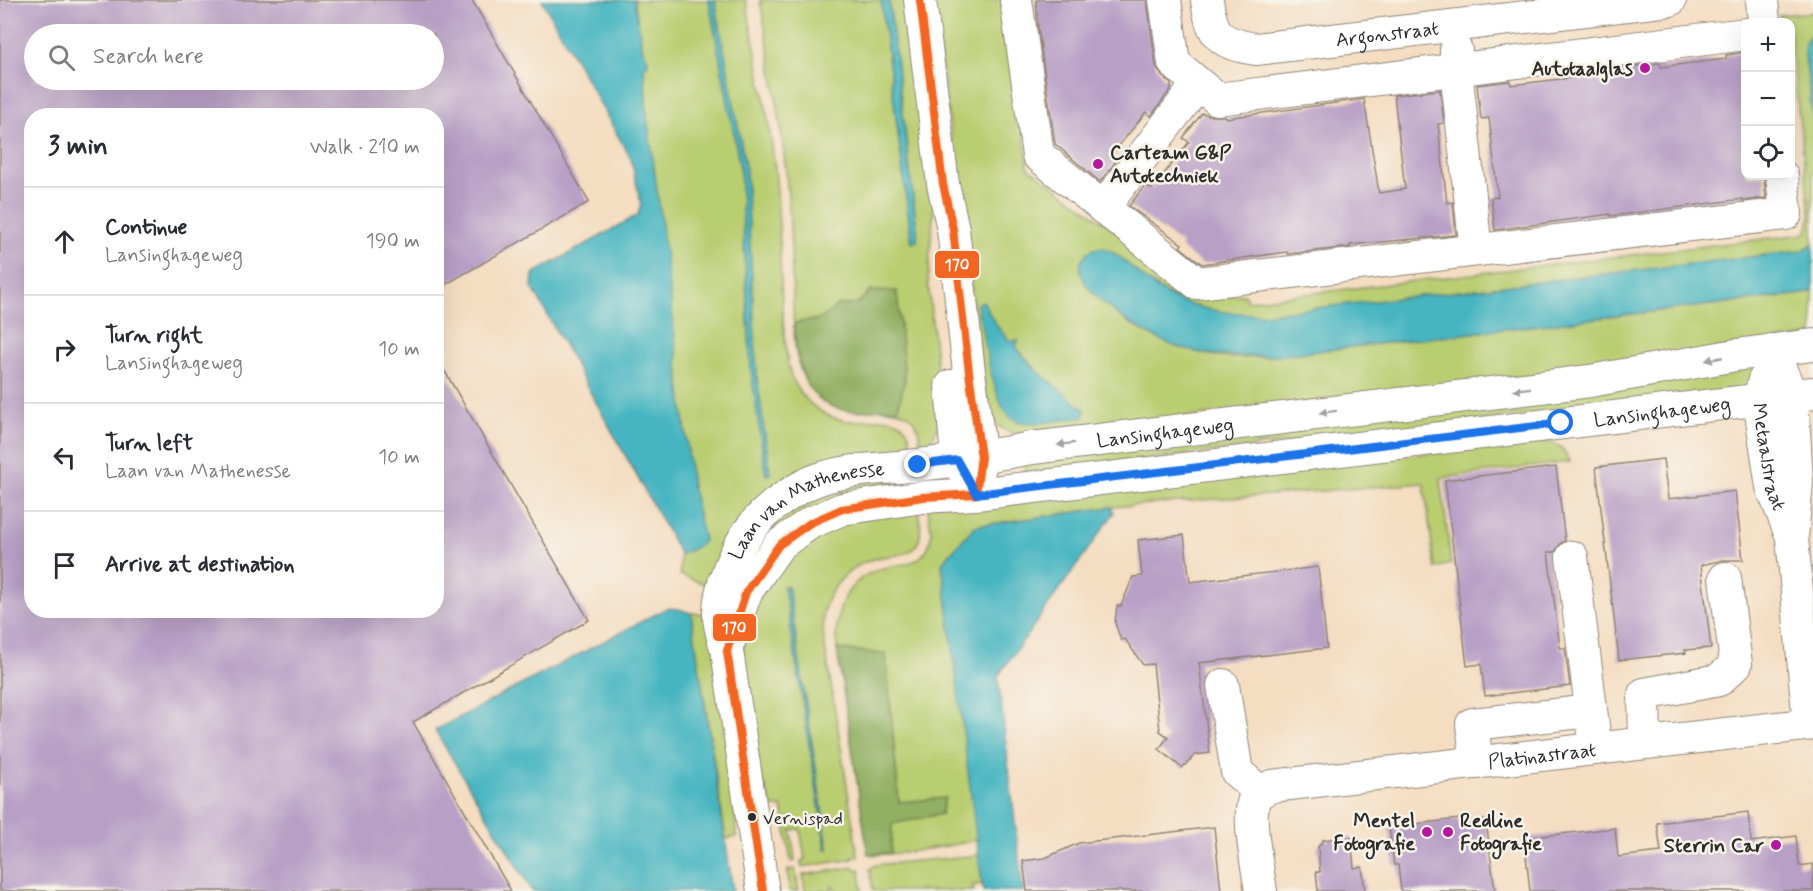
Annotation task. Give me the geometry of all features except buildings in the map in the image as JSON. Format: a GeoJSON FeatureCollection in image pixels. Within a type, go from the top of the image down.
{"type":"FeatureCollection","features":[{"type":"Feature","properties":{"kind":"street"},"geometry":{"type":"LineString","coordinates":[[920,0],[942,184],[937,262],[952,395],[976,494]]}},
{"type":"Feature","properties":{"kind":"street"},"geometry":{"type":"LineString","coordinates":[[1016,0],[1038,155],[1197,283],[1786,214],[1782,180]]}},
{"type":"Feature","properties":{"kind":"street"},"geometry":{"type":"LineString","coordinates":[[1165,0],[1174,63],[1217,99],[1741,35]]}},
{"type":"Feature","properties":{"kind":"street","name":"Argonstraat"},"geometry":{"type":"LineString","coordinates":[[1207,0],[1209,20],[1218,36],[1233,45],[1256,49],[1670,0]]}},
{"type":"Feature","properties":{"kind":"street"},"geometry":{"type":"LineString","coordinates":[[1762,0],[1764,18]]}},
{"type":"Feature","properties":{"kind":"street"},"geometry":{"type":"LineString","coordinates":[[1456,25],[1456,70],[1476,250]]}},
{"type":"Feature","properties":{"kind":"street"},"geometry":{"type":"LineString","coordinates":[[1103,208],[1198,84]]}},
{"type":"Feature","properties":{"kind":"street","name":"Lansinghageweg"},"geometry":{"type":"LineString","coordinates":[[969,459],[1056,445],[1590,381],[1813,345]]}},
{"type":"Feature","properties":{"kind":"street","name":"Metaalstraat"},"geometry":{"type":"LineString","coordinates":[[1772,350],[1803,395],[1792,537],[1811,724]]}},
{"type":"Feature","properties":{"kind":"street","name":"Metaalstraat"},"geometry":{"type":"LineString","coordinates":[[1772,350],[1759,400],[1772,487],[1792,537]]}},
{"type":"Feature","properties":{"kind":"street","name":"Lansinghageweg"},"geometry":{"type":"LineString","coordinates":[[976,494],[1803,395]]}},
{"type":"Feature","properties":{"kind":"street","name":"Laan van Mathenesse"},"geometry":{"type":"LineString","coordinates":[[763,891],[727,651],[719,616],[723,585],[732,559],[752,526],[792,492],[817,480],[842,472],[969,459]]}},
{"type":"Feature","properties":{"kind":"street","name":"Laan van Mathenesse"},"geometry":{"type":"LineString","coordinates":[[727,651],[746,592],[779,545],[810,523],[842,509],[922,497],[976,494]]}},
{"type":"Feature","properties":{"kind":"street"},"geometry":{"type":"LineString","coordinates":[[1572,556],[1596,749]]}},
{"type":"Feature","properties":{"kind":"street"},"geometry":{"type":"LineString","coordinates":[[1645,743],[1644,694],[1719,680],[1736,664],[1725,578]]}},
{"type":"Feature","properties":{"kind":"street"},"geometry":{"type":"LineString","coordinates":[[1223,685],[1237,772],[1266,789],[1254,799],[1252,816],[1261,891]]}},
{"type":"Feature","properties":{"kind":"street"},"geometry":{"type":"LineString","coordinates":[[1477,762],[1472,724],[1592,711]]}},
{"type":"Feature","properties":{"kind":"street","name":"Platinastraat"},"geometry":{"type":"LineString","coordinates":[[1266,789],[1477,762],[1811,724]]}},
{"type":"Feature","properties":{"kind":"green space"},"geometry":{"type":"Polygon","coordinates":[[[634,0],[709,0],[740,167],[751,370],[766,475],[770,474],[757,377],[746,171],[715,0],[746,0],[766,106],[777,190],[784,329],[787,360],[792,378],[803,396],[827,415],[846,421],[894,420],[904,426],[911,444],[912,456],[831,467],[707,585],[680,575],[680,554],[704,541],[692,489],[662,226],[647,118],[644,67],[648,60],[642,47],[634,0]]]}},
{"type":"Feature","properties":{"kind":"green space"},"geometry":{"type":"Polygon","coordinates":[[[760,0],[881,0],[912,243],[917,230],[889,0],[909,0],[934,205],[928,282],[941,408],[936,431],[921,450],[916,424],[906,414],[894,410],[846,409],[830,405],[816,395],[800,368],[794,331],[786,170],[777,97],[760,0]]]}},
{"type":"Feature","properties":{"kind":"green space"},"geometry":{"type":"Polygon","coordinates":[[[933,0],[1008,0],[1028,167],[1135,245],[1131,251],[1179,287],[1219,298],[1245,294],[1247,301],[1805,234],[1808,230],[1810,214],[1795,82],[1795,18],[1779,18],[1779,15],[1813,12],[1813,34],[1807,40],[1805,48],[1813,120],[1813,244],[1802,251],[1265,314],[1219,311],[1182,301],[1149,282],[1114,253],[1085,282],[1115,312],[1152,336],[1194,351],[1236,358],[1282,355],[1813,291],[1813,335],[1634,364],[1027,436],[1015,434],[1000,427],[988,414],[933,0]]]}},
{"type":"Feature","properties":{"kind":"green space"},"geometry":{"type":"Polygon","coordinates":[[[870,291],[897,291],[905,379],[898,409],[851,411],[835,408],[812,392],[805,380],[797,353],[794,323],[820,319],[838,305],[857,304],[870,291]]]}},
{"type":"Feature","properties":{"kind":"green space"},"geometry":{"type":"Polygon","coordinates":[[[1756,364],[1749,389],[1023,474],[1030,457],[1756,364]]]}},
{"type":"Feature","properties":{"kind":"green space"},"geometry":{"type":"Polygon","coordinates":[[[1546,441],[1561,447],[1570,462],[1441,478],[1451,564],[1435,568],[1424,483],[1112,507],[975,526],[942,563],[978,839],[904,852],[868,854],[837,649],[837,622],[844,598],[860,580],[884,568],[915,561],[924,553],[931,537],[927,505],[1546,441]]]}},
{"type":"Feature","properties":{"kind":"green space"},"geometry":{"type":"Polygon","coordinates":[[[914,473],[915,487],[846,494],[727,604],[767,525],[799,500],[847,480],[914,473]]]}},
{"type":"Feature","properties":{"kind":"green space"},"geometry":{"type":"Polygon","coordinates":[[[918,508],[921,533],[916,546],[906,553],[874,559],[857,566],[836,585],[827,601],[823,616],[823,634],[858,856],[853,856],[853,859],[802,867],[801,861],[805,859],[800,829],[791,830],[795,861],[791,862],[782,807],[772,807],[755,761],[742,656],[751,611],[794,548],[836,523],[918,508]],[[784,586],[828,849],[788,586],[784,586]]]}},
{"type":"Feature","properties":{"kind":"green space"},"geometry":{"type":"Polygon","coordinates":[[[691,613],[711,614],[734,776],[736,837],[726,839],[691,613]]]}},
{"type":"Feature","properties":{"kind":"green space"},"geometry":{"type":"Polygon","coordinates":[[[837,649],[886,654],[899,802],[945,798],[941,814],[892,824],[891,853],[868,854],[837,649]]]}},
{"type":"Feature","properties":{"kind":"green space"},"geometry":{"type":"Polygon","coordinates":[[[980,855],[983,884],[973,885],[974,891],[873,891],[870,869],[875,865],[980,855]]]}},
{"type":"Feature","properties":{"kind":"green space"},"geometry":{"type":"Polygon","coordinates":[[[855,867],[855,870],[860,869],[862,891],[835,891],[834,886],[831,886],[832,891],[805,891],[803,875],[855,867]]]}},
{"type":"Feature","properties":{"kind":"green space"},"geometry":{"type":"Polygon","coordinates":[[[795,869],[799,891],[789,891],[788,870],[795,869]]]}},
{"type":"Feature","properties":{"kind":"water"},"geometry":{"type":"Polygon","coordinates":[[[542,0],[634,0],[642,47],[648,60],[644,68],[647,118],[662,226],[692,488],[704,541],[699,546],[680,554],[532,287],[533,274],[638,215],[641,203],[631,159],[542,0]]]}},
{"type":"Feature","properties":{"kind":"water"},"geometry":{"type":"Polygon","coordinates":[[[709,0],[715,0],[746,171],[757,377],[770,474],[766,475],[751,370],[740,167],[709,0]]]}},
{"type":"Feature","properties":{"kind":"water"},"geometry":{"type":"Polygon","coordinates":[[[881,0],[889,0],[917,230],[917,241],[912,243],[881,0]]]}},
{"type":"Feature","properties":{"kind":"water"},"geometry":{"type":"Polygon","coordinates":[[[1813,34],[1813,120],[1804,48],[1807,40],[1813,34]]]}},
{"type":"Feature","properties":{"kind":"water"},"geometry":{"type":"Polygon","coordinates":[[[1813,244],[1813,291],[1803,294],[1282,355],[1214,355],[1174,346],[1132,324],[1115,312],[1088,287],[1081,274],[1081,262],[1086,255],[1095,249],[1104,248],[1119,257],[1156,288],[1181,301],[1222,312],[1265,314],[1802,251],[1813,244]]]}},
{"type":"Feature","properties":{"kind":"water"},"geometry":{"type":"Polygon","coordinates":[[[982,301],[1002,332],[1010,341],[1018,340],[1016,347],[1037,371],[1085,410],[1084,417],[1036,423],[1026,423],[1011,418],[999,398],[989,365],[977,304],[982,301]]]}},
{"type":"Feature","properties":{"kind":"water"},"geometry":{"type":"Polygon","coordinates":[[[1112,507],[1114,513],[998,676],[1023,891],[983,891],[942,563],[975,526],[1112,507]]]}},
{"type":"Feature","properties":{"kind":"water"},"geometry":{"type":"Polygon","coordinates":[[[784,586],[788,586],[828,849],[826,849],[784,586]]]}},
{"type":"Feature","properties":{"kind":"water"},"geometry":{"type":"Polygon","coordinates":[[[667,608],[691,613],[733,891],[532,891],[435,730],[667,608]]]}},
{"type":"Feature","properties":{"kind":"transit line","name":"170"},"geometry":{"type":"LineString","coordinates":[[763,891],[727,651],[746,592],[779,545],[810,523],[842,509],[923,497],[976,494],[981,457],[953,229],[943,184],[920,0]]}},
{"type":"Feature","properties":{"kind":"place","name":"Autotaalglas"},"geometry":{"type":"Point","coordinates":[1645,68]}},
{"type":"Feature","properties":{"kind":"place","name":"Carteam G&P Autotechniek"},"geometry":{"type":"Point","coordinates":[1098,164]}},
{"type":"Feature","properties":{"kind":"place","name":"Vernispad"},"geometry":{"type":"Point","coordinates":[752,817]}},
{"type":"Feature","properties":{"kind":"place","name":"Mentel Fotografie"},"geometry":{"type":"Point","coordinates":[1427,832]}},
{"type":"Feature","properties":{"kind":"place","name":"Redline Fotografie"},"geometry":{"type":"Point","coordinates":[1448,832]}},
{"type":"Feature","properties":{"kind":"place","name":"Sterrin Car"},"geometry":{"type":"Point","coordinates":[1776,845]}},
{"type":"Feature","properties":{"kind":"route"},"geometry":{"type":"LineString","coordinates":[[918,465],[957,460],[976,494],[1561,423]]}}]}
